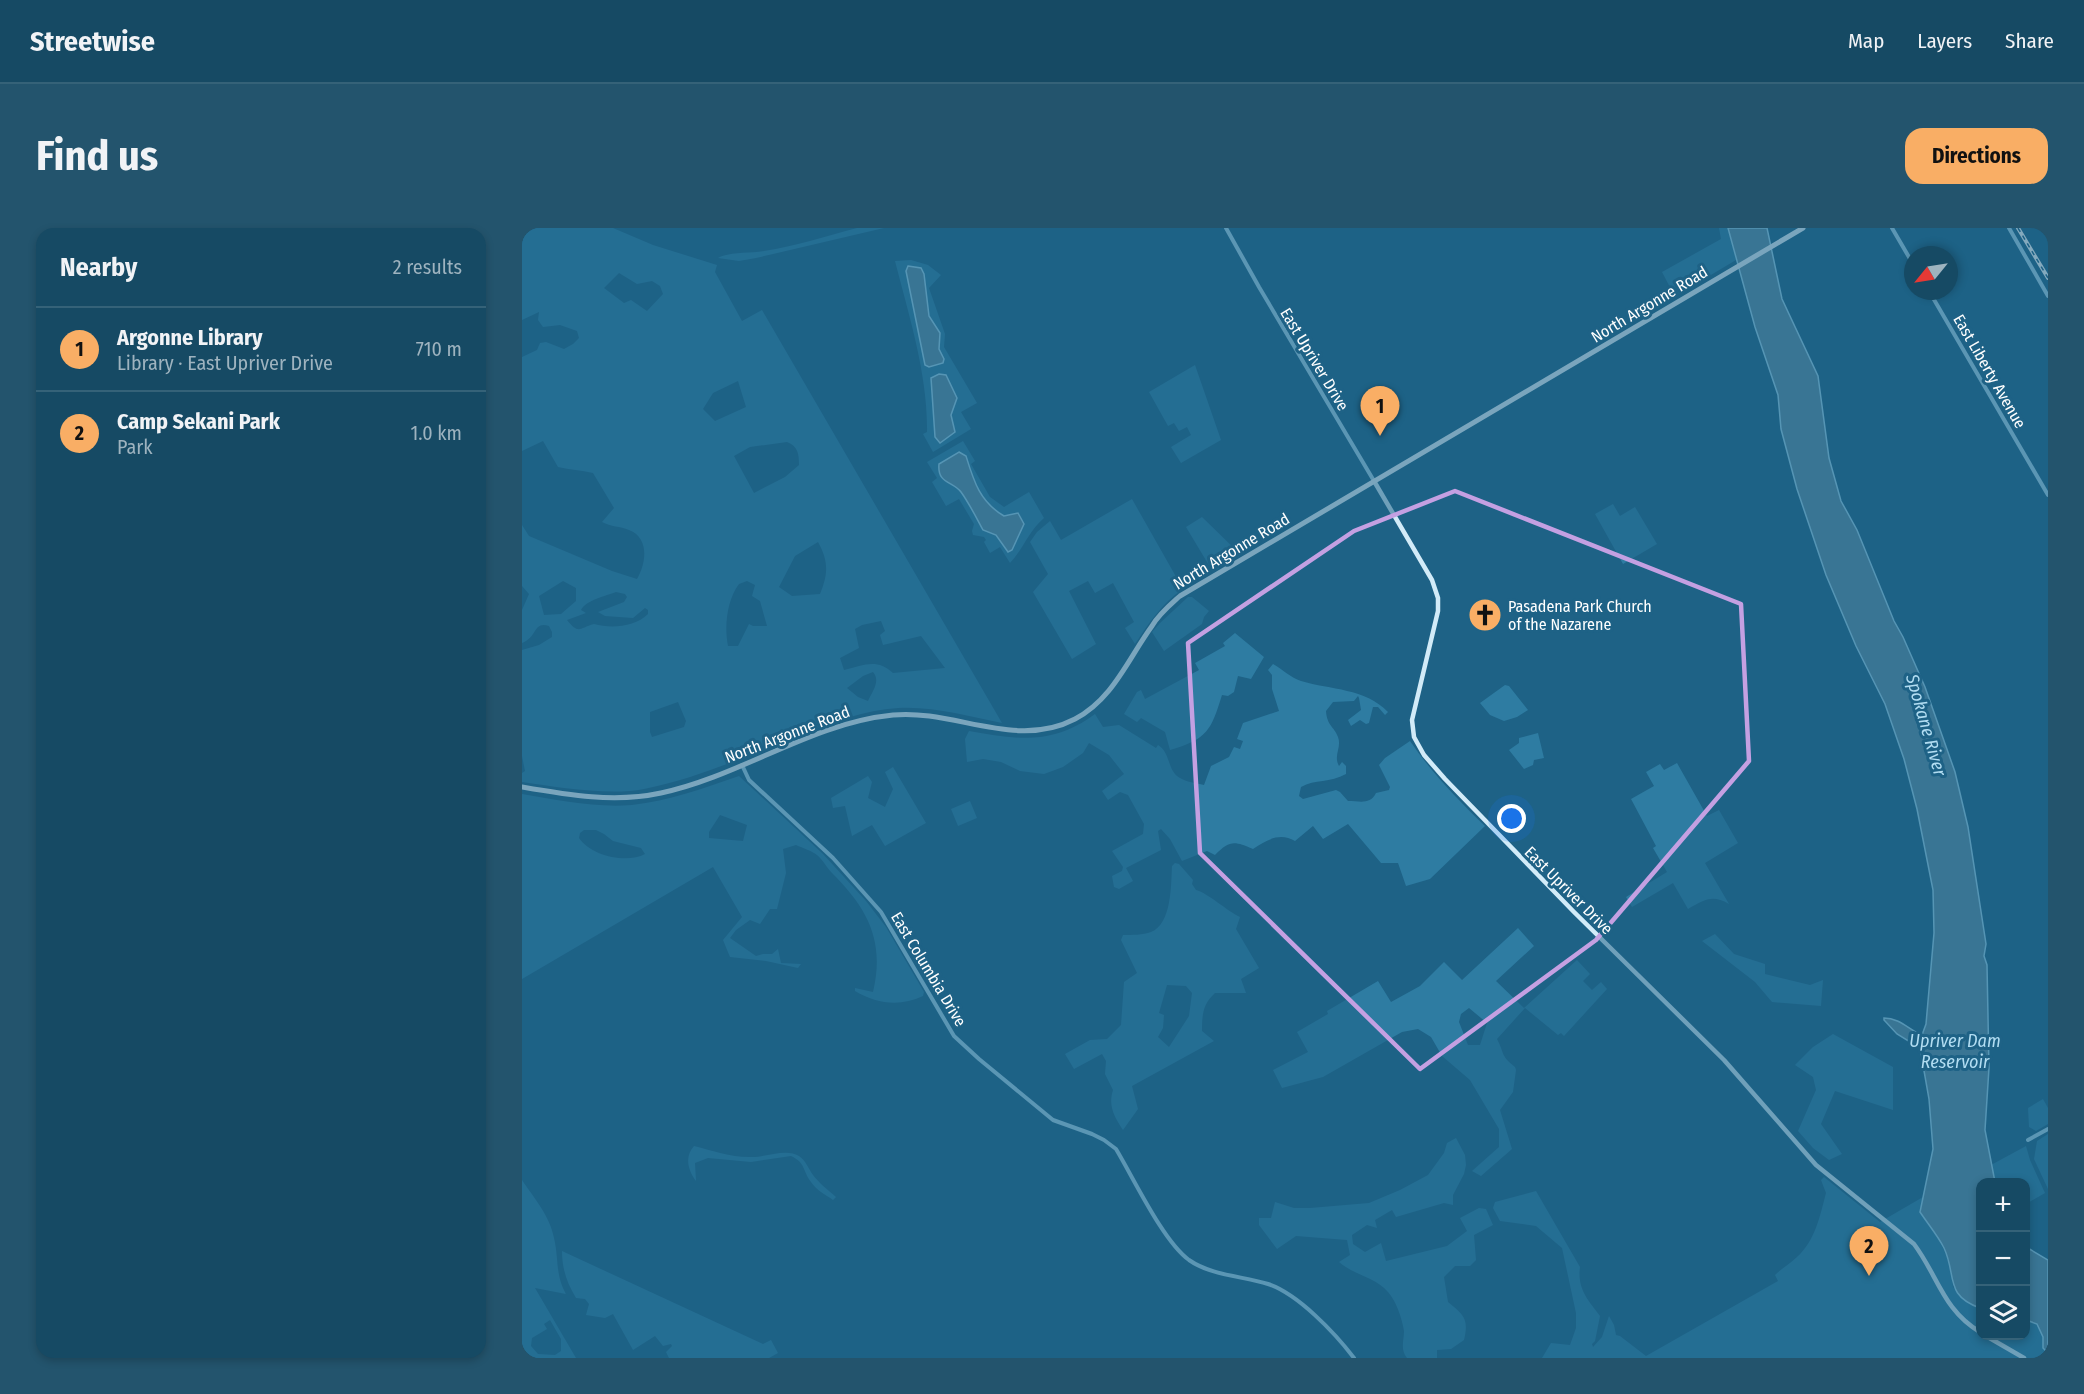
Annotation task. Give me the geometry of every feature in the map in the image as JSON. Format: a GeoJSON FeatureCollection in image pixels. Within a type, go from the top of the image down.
{"type":"FeatureCollection","features":[{"type":"Feature","properties":{"kind":"main road","name":"North Argonne Road"},"geometry":{"type":"LineString","coordinates":[[522,787],[581,796],[636,796],[679,788],[839,726],[885,716],[924,715],[1008,731],[1052,728],[1074,720],[1092,709],[1107,694],[1152,624],[1180,596],[1803,228]]}},
{"type":"Feature","properties":{"kind":"main road","name":"East Upriver Drive"},"geometry":{"type":"LineString","coordinates":[[1374,481],[1432,580],[1438,597],[1436,623],[1413,711],[1414,737],[1424,755],[1574,912],[1724,1060],[1816,1165],[1914,1244],[1951,1307],[1961,1319],[1976,1329]]}},
{"type":"Feature","properties":{"kind":"main road"},"geometry":{"type":"LineString","coordinates":[[1994,1340],[2024,1358]]}},
{"type":"Feature","properties":{"kind":"street","name":"East Upriver Drive"},"geometry":{"type":"LineString","coordinates":[[1226,228],[1374,481]]}},
{"type":"Feature","properties":{"kind":"street"},"geometry":{"type":"LineString","coordinates":[[1892,228],[1904,249]]}},
{"type":"Feature","properties":{"kind":"street"},"geometry":{"type":"LineString","coordinates":[[2009,228],[2048,296]]}},
{"type":"Feature","properties":{"kind":"street","name":"East Liberty Avenue"},"geometry":{"type":"LineString","coordinates":[[1934,300],[2048,495]]}},
{"type":"Feature","properties":{"kind":"street","name":"East Columbia Drive"},"geometry":{"type":"LineString","coordinates":[[742,765],[749,780],[833,858],[880,912],[954,1036],[1053,1120],[1098,1137],[1116,1149],[1170,1240],[1191,1261],[1206,1268],[1266,1284],[1291,1295],[1305,1306],[1354,1358]]}},
{"type":"Feature","properties":{"kind":"street"},"geometry":{"type":"LineString","coordinates":[[2028,1140],[2048,1129]]}},
{"type":"Feature","properties":{"kind":"highlighted area"},"geometry":{"type":"Polygon","coordinates":[[[1455,491],[1741,604],[1749,761],[1596,940],[1420,1069],[1200,853],[1188,643],[1354,531],[1455,491]]]}},
{"type":"Feature","properties":{"kind":"shaded area"},"geometry":{"type":"Polygon","coordinates":[[[522,228],[613,228],[653,245],[717,265],[715,272],[742,321],[762,310],[1002,723],[937,710],[885,709],[838,721],[705,772],[644,789],[615,792],[522,782],[522,773],[525,771],[522,756],[522,650],[539,645],[552,637],[552,632],[549,626],[540,626],[531,637],[522,643],[522,610],[529,594],[522,586],[522,525],[529,536],[612,571],[637,579],[644,552],[643,545],[636,534],[602,522],[614,508],[593,473],[558,467],[543,441],[522,451],[522,357],[537,350],[540,343],[546,342],[564,349],[579,338],[577,331],[560,325],[543,327],[538,320],[539,312],[522,320],[522,228]],[[619,273],[604,288],[624,303],[631,300],[647,311],[663,294],[660,286],[652,281],[637,284],[619,273]],[[738,381],[713,393],[703,409],[715,421],[746,407],[738,381]],[[787,442],[750,447],[734,456],[754,493],[785,477],[799,465],[797,451],[787,442]],[[818,542],[795,556],[779,587],[792,596],[820,594],[825,580],[826,562],[818,542]],[[563,581],[539,596],[544,615],[561,614],[576,601],[576,588],[563,581]],[[747,581],[739,584],[735,590],[726,630],[728,646],[738,646],[749,624],[767,626],[760,601],[752,596],[755,585],[747,581]],[[616,592],[592,601],[581,610],[586,613],[567,620],[574,628],[579,629],[594,624],[615,626],[630,624],[648,614],[645,608],[633,618],[605,616],[598,612],[624,602],[627,597],[625,594],[616,592]],[[881,621],[855,629],[859,648],[840,658],[844,670],[870,664],[887,668],[893,673],[945,668],[921,636],[883,645],[880,635],[885,631],[881,621]],[[873,672],[863,676],[847,688],[858,697],[868,701],[876,683],[873,672]],[[678,702],[650,712],[652,737],[684,727],[686,721],[678,702]]]}},
{"type":"Feature","properties":{"kind":"shaded area"},"geometry":{"type":"Polygon","coordinates":[[[857,228],[884,228],[756,258],[739,261],[718,258],[729,254],[758,252],[787,246],[857,228]]]}},
{"type":"Feature","properties":{"kind":"shaded area"},"geometry":{"type":"Polygon","coordinates":[[[1719,228],[1728,228],[1736,260],[1679,294],[1673,293],[1662,272],[1721,239],[1719,228]]]}},
{"type":"Feature","properties":{"kind":"shaded area"},"geometry":{"type":"Polygon","coordinates":[[[911,260],[928,265],[941,275],[929,288],[945,334],[944,347],[977,403],[961,412],[971,429],[933,452],[923,434],[927,432],[921,367],[895,261],[911,260]]]}},
{"type":"Feature","properties":{"kind":"shaded area"},"geometry":{"type":"Polygon","coordinates":[[[1195,365],[1221,440],[1181,463],[1171,447],[1191,435],[1187,427],[1179,431],[1174,423],[1168,426],[1149,392],[1195,365]]]}},
{"type":"Feature","properties":{"kind":"shaded area"},"geometry":{"type":"Polygon","coordinates":[[[963,441],[975,461],[971,464],[990,497],[1004,507],[1029,492],[1044,518],[1010,563],[1000,547],[990,553],[984,537],[973,535],[974,524],[959,499],[946,506],[932,482],[937,478],[927,462],[963,441]]]}},
{"type":"Feature","properties":{"kind":"shaded area"},"geometry":{"type":"Polygon","coordinates":[[[1132,499],[1183,589],[1162,607],[1135,644],[1125,628],[1134,622],[1113,583],[1095,593],[1088,581],[1069,591],[1096,644],[1072,659],[1033,592],[1048,574],[1030,542],[1037,532],[1050,521],[1061,540],[1132,499]]]}},
{"type":"Feature","properties":{"kind":"shaded area"},"geometry":{"type":"Polygon","coordinates":[[[1613,504],[1620,516],[1635,507],[1657,544],[1623,564],[1595,514],[1613,504]]]}},
{"type":"Feature","properties":{"kind":"shaded area"},"geometry":{"type":"Polygon","coordinates":[[[1202,517],[1241,555],[1213,572],[1186,527],[1202,517]]]}},
{"type":"Feature","properties":{"kind":"shaded area"},"geometry":{"type":"Polygon","coordinates":[[[1188,597],[1192,597],[1209,611],[1202,624],[1164,651],[1152,632],[1188,597]]]}},
{"type":"Feature","properties":{"kind":"shaded area"},"geometry":{"type":"Polygon","coordinates":[[[1235,633],[1264,657],[1251,679],[1238,676],[1234,692],[1228,696],[1222,695],[1211,725],[1200,737],[1193,742],[1170,750],[1165,732],[1141,718],[1137,722],[1124,714],[1137,692],[1141,690],[1145,699],[1199,670],[1195,663],[1225,646],[1223,643],[1235,633]]]}},
{"type":"Feature","properties":{"kind":"shaded area"},"geometry":{"type":"Polygon","coordinates":[[[1273,664],[1301,681],[1369,698],[1388,712],[1385,715],[1378,707],[1373,707],[1369,723],[1366,724],[1360,720],[1351,726],[1348,720],[1361,710],[1358,696],[1354,701],[1333,702],[1326,711],[1329,723],[1339,741],[1337,762],[1339,766],[1342,762],[1346,766],[1346,774],[1301,787],[1299,796],[1303,799],[1336,790],[1348,801],[1364,802],[1371,799],[1376,793],[1389,790],[1390,787],[1379,765],[1385,758],[1410,741],[1445,785],[1485,826],[1430,879],[1406,886],[1398,863],[1381,863],[1348,824],[1323,839],[1313,826],[1295,841],[1279,837],[1268,840],[1253,849],[1232,843],[1215,855],[1207,851],[1182,861],[1170,839],[1161,829],[1158,831],[1161,850],[1126,868],[1133,881],[1119,889],[1114,887],[1112,876],[1122,871],[1123,867],[1112,851],[1143,834],[1144,824],[1128,795],[1120,792],[1108,800],[1102,791],[1124,774],[1109,755],[1089,743],[1083,753],[1063,767],[1044,774],[1020,771],[1001,762],[983,759],[967,762],[965,739],[969,731],[1019,738],[1049,735],[1064,731],[1095,714],[1103,727],[1119,725],[1156,748],[1158,745],[1165,753],[1176,775],[1204,785],[1211,766],[1229,757],[1234,747],[1240,749],[1243,741],[1237,739],[1243,723],[1279,711],[1272,689],[1272,675],[1268,670],[1273,664]]]}},
{"type":"Feature","properties":{"kind":"shaded area"},"geometry":{"type":"Polygon","coordinates":[[[1505,685],[1509,686],[1528,710],[1504,721],[1490,715],[1480,703],[1505,685]]]}},
{"type":"Feature","properties":{"kind":"shaded area"},"geometry":{"type":"Polygon","coordinates":[[[1538,733],[1544,758],[1534,760],[1533,765],[1524,769],[1509,750],[1519,743],[1519,738],[1538,733]]]}},
{"type":"Feature","properties":{"kind":"shaded area"},"geometry":{"type":"Polygon","coordinates":[[[1677,763],[1707,816],[1719,810],[1738,843],[1705,863],[1729,904],[1718,899],[1708,899],[1688,909],[1673,883],[1632,907],[1626,897],[1667,872],[1653,848],[1656,846],[1631,799],[1654,786],[1646,772],[1660,764],[1664,770],[1677,763]]]}},
{"type":"Feature","properties":{"kind":"shaded area"},"geometry":{"type":"Polygon","coordinates":[[[893,767],[926,823],[885,846],[872,825],[852,836],[845,806],[833,808],[831,798],[868,776],[872,782],[868,798],[885,807],[893,789],[885,772],[893,767]]]}},
{"type":"Feature","properties":{"kind":"shaded area"},"geometry":{"type":"Polygon","coordinates":[[[739,776],[823,854],[866,901],[886,927],[924,992],[923,996],[897,1003],[872,999],[855,991],[855,988],[873,992],[877,957],[870,927],[864,913],[845,886],[819,857],[796,845],[783,849],[786,873],[777,909],[770,909],[760,924],[750,920],[736,930],[730,938],[756,956],[772,954],[778,949],[781,963],[801,964],[798,968],[766,961],[730,957],[723,940],[742,917],[713,867],[522,979],[522,794],[590,804],[632,805],[673,797],[739,776]],[[720,815],[709,832],[709,838],[743,841],[747,825],[720,815]],[[584,830],[580,833],[579,838],[600,854],[629,858],[645,854],[641,848],[613,841],[596,830],[584,830]]]}},
{"type":"Feature","properties":{"kind":"shaded area"},"geometry":{"type":"Polygon","coordinates":[[[970,801],[977,818],[958,826],[951,809],[970,801]]]}},
{"type":"Feature","properties":{"kind":"shaded area"},"geometry":{"type":"Polygon","coordinates":[[[1175,863],[1179,864],[1193,880],[1192,884],[1196,890],[1240,917],[1236,929],[1259,968],[1241,979],[1246,993],[1215,993],[1208,1001],[1203,1014],[1202,1031],[1214,1041],[1132,1086],[1138,1109],[1123,1130],[1113,1111],[1111,1101],[1113,1090],[1105,1074],[1106,1061],[1102,1054],[1074,1069],[1065,1054],[1090,1040],[1107,1039],[1121,1025],[1124,982],[1137,973],[1121,940],[1123,935],[1151,932],[1163,921],[1169,903],[1172,866],[1175,863]],[[1167,985],[1159,1013],[1164,1015],[1163,1028],[1158,1037],[1169,1047],[1189,1016],[1192,993],[1186,986],[1167,985]]]}},
{"type":"Feature","properties":{"kind":"shaded area"},"geometry":{"type":"Polygon","coordinates":[[[1518,928],[1534,946],[1496,981],[1524,1008],[1577,960],[1590,974],[1583,981],[1592,990],[1601,982],[1607,989],[1564,1036],[1561,1033],[1558,1035],[1525,1008],[1497,1039],[1505,1057],[1516,1070],[1513,1092],[1500,1110],[1512,1149],[1481,1176],[1472,1171],[1499,1147],[1499,1129],[1470,1080],[1442,1056],[1431,1037],[1418,1029],[1402,1032],[1323,1077],[1282,1088],[1273,1070],[1308,1052],[1297,1032],[1328,1014],[1327,1011],[1378,981],[1391,1002],[1420,986],[1444,962],[1462,980],[1518,928]],[[1469,1008],[1461,1014],[1459,1022],[1468,1045],[1480,1045],[1487,1023],[1469,1008]]]}},
{"type":"Feature","properties":{"kind":"shaded area"},"geometry":{"type":"Polygon","coordinates":[[[1715,934],[1734,954],[1765,964],[1765,974],[1810,985],[1823,980],[1821,1006],[1772,1002],[1755,982],[1702,941],[1715,934]]]}},
{"type":"Feature","properties":{"kind":"shaded area"},"geometry":{"type":"Polygon","coordinates":[[[1833,1034],[1893,1067],[1893,1110],[1835,1091],[1821,1124],[1842,1154],[1829,1160],[1813,1148],[1798,1131],[1816,1090],[1813,1077],[1795,1065],[1813,1047],[1833,1034]]]}},
{"type":"Feature","properties":{"kind":"shaded area"},"geometry":{"type":"Polygon","coordinates":[[[2043,1099],[2048,1108],[2048,1124],[2036,1131],[2029,1127],[2028,1108],[2043,1099]]]}},
{"type":"Feature","properties":{"kind":"shaded area"},"geometry":{"type":"Polygon","coordinates":[[[2048,1134],[2048,1189],[2034,1159],[2037,1141],[2048,1134]]]}},
{"type":"Feature","properties":{"kind":"shaded area"},"geometry":{"type":"Polygon","coordinates":[[[1456,1138],[1465,1155],[1466,1165],[1453,1195],[1453,1205],[1444,1203],[1396,1217],[1392,1210],[1375,1220],[1377,1228],[1367,1225],[1352,1235],[1353,1244],[1365,1252],[1381,1243],[1386,1261],[1447,1246],[1467,1231],[1460,1218],[1479,1208],[1486,1209],[1493,1225],[1474,1235],[1476,1260],[1470,1266],[1455,1266],[1444,1277],[1448,1302],[1464,1318],[1466,1327],[1464,1340],[1451,1349],[1437,1350],[1437,1358],[1407,1358],[1403,1348],[1402,1321],[1391,1296],[1377,1283],[1339,1262],[1350,1255],[1347,1240],[1296,1236],[1277,1249],[1259,1225],[1259,1218],[1271,1218],[1275,1202],[1294,1208],[1369,1203],[1428,1175],[1444,1153],[1447,1143],[1456,1138]]]}},
{"type":"Feature","properties":{"kind":"shaded area"},"geometry":{"type":"Polygon","coordinates":[[[694,1146],[745,1157],[794,1154],[805,1162],[815,1178],[836,1197],[833,1200],[821,1192],[808,1178],[802,1164],[791,1156],[751,1162],[708,1158],[695,1163],[696,1181],[688,1163],[689,1154],[694,1146]]]}},
{"type":"Feature","properties":{"kind":"shaded area"},"geometry":{"type":"Polygon","coordinates":[[[2026,1146],[2045,1193],[2030,1202],[2030,1178],[1994,1178],[1991,1165],[2026,1146]]]}},
{"type":"Feature","properties":{"kind":"shaded area"},"geometry":{"type":"Polygon","coordinates":[[[1824,1177],[1880,1222],[1923,1197],[1920,1212],[1938,1239],[1950,1265],[1953,1287],[1976,1305],[1976,1340],[2030,1340],[2030,1321],[2037,1324],[2048,1358],[1542,1358],[1551,1343],[1570,1345],[1576,1328],[1576,1313],[1562,1248],[1536,1226],[1500,1221],[1493,1208],[1495,1202],[1536,1191],[1580,1267],[1582,1288],[1600,1316],[1593,1347],[1602,1337],[1609,1316],[1616,1335],[1646,1356],[1778,1281],[1775,1275],[1803,1251],[1813,1236],[1826,1193],[1821,1180],[1824,1177]]]}},
{"type":"Feature","properties":{"kind":"shaded area"},"geometry":{"type":"Polygon","coordinates":[[[522,1180],[549,1222],[556,1246],[560,1280],[566,1294],[535,1288],[576,1358],[528,1358],[522,1348],[522,1180]],[[550,1320],[544,1324],[547,1329],[532,1338],[531,1346],[538,1354],[555,1355],[561,1351],[561,1339],[550,1320]]]}},
{"type":"Feature","properties":{"kind":"shaded area"},"geometry":{"type":"Polygon","coordinates":[[[562,1251],[763,1344],[771,1340],[778,1353],[769,1358],[669,1358],[666,1352],[672,1346],[671,1344],[663,1346],[655,1336],[633,1350],[613,1314],[605,1318],[586,1315],[589,1304],[585,1299],[576,1298],[564,1270],[562,1251]]]}},
{"type":"Feature","properties":{"kind":"water"},"geometry":{"type":"Polygon","coordinates":[[[1728,228],[1767,228],[1782,299],[1818,376],[1829,458],[1841,501],[1857,530],[1894,621],[1925,687],[1955,772],[1968,827],[1986,944],[1984,956],[1987,965],[1989,1068],[1985,1130],[1994,1178],[1976,1178],[1976,1306],[1956,1291],[1944,1248],[1920,1212],[1933,1149],[1929,1099],[1920,1048],[1897,1034],[1884,1020],[1884,1018],[1895,1020],[1922,1035],[1926,1024],[1934,933],[1933,890],[1917,809],[1904,759],[1885,704],[1856,646],[1826,575],[1797,489],[1781,429],[1778,395],[1755,327],[1728,228]]]}},
{"type":"Feature","properties":{"kind":"water"},"geometry":{"type":"Polygon","coordinates":[[[908,266],[921,268],[924,274],[929,316],[940,333],[939,349],[944,359],[943,363],[929,367],[925,365],[906,271],[908,266]]]}},
{"type":"Feature","properties":{"kind":"water"},"geometry":{"type":"Polygon","coordinates":[[[939,374],[946,375],[957,398],[951,415],[955,432],[940,443],[935,437],[931,378],[939,374]]]}},
{"type":"Feature","properties":{"kind":"water"},"geometry":{"type":"Polygon","coordinates":[[[959,452],[966,456],[975,483],[989,504],[1004,516],[1018,513],[1024,524],[1012,550],[1008,552],[996,535],[983,530],[958,488],[940,475],[939,464],[959,452]]]}},
{"type":"Feature","properties":{"kind":"water"},"geometry":{"type":"Polygon","coordinates":[[[2030,1249],[2048,1260],[2048,1353],[2043,1348],[2043,1337],[2037,1324],[2030,1321],[2030,1249]]]}},
{"type":"Feature","properties":{"kind":"railway"},"geometry":{"type":"LineString","coordinates":[[2018,228],[2048,278]]}},
{"type":"Feature","properties":{"kind":"place","name":"Argonne Library"},"geometry":{"type":"Point","coordinates":[1380,436]}},
{"type":"Feature","properties":{"kind":"place","name":"Pasadena Park Church of the Nazarene"},"geometry":{"type":"Point","coordinates":[1485,615]}},
{"type":"Feature","properties":{"kind":"place","name":"Camp Sekani Park"},"geometry":{"type":"Point","coordinates":[1869,1276]}},
{"type":"Feature","properties":{"kind":"water label","name":"Spokane River"},"geometry":{"type":"Point","coordinates":[1926,725]}},
{"type":"Feature","properties":{"kind":"water label","name":"Upriver Dam Reservoir"},"geometry":{"type":"Point","coordinates":[1955,1051]}}]}
